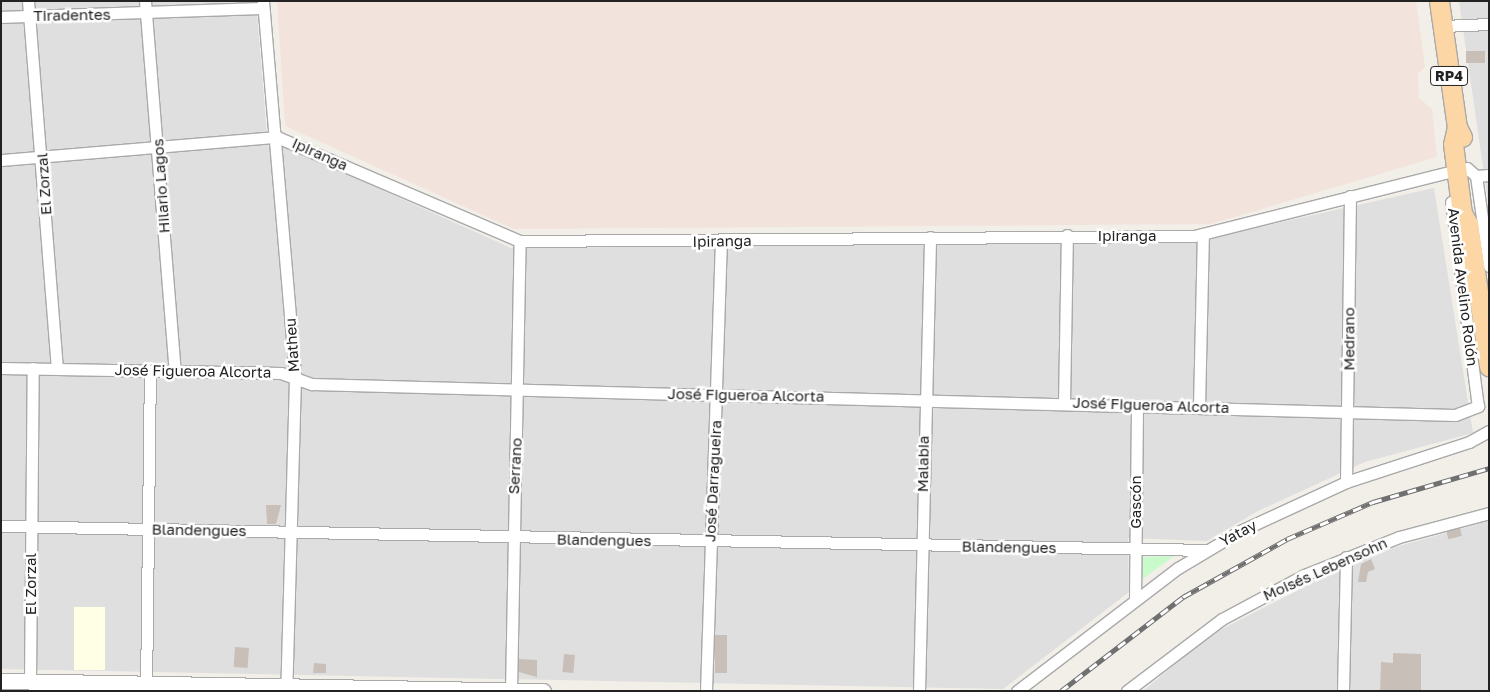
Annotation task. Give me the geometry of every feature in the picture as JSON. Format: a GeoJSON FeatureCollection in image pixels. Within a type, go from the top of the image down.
{"type":"FeatureCollection","features":[{"type":"Feature","properties":{"kind":"main road","name":"Avenida Avelino Rolón"},"geometry":{"type":"LineString","coordinates":[[1439,1],[1457,127],[1473,211],[1468,224],[1489,366]]}},
{"type":"Feature","properties":{"kind":"street","name":"El Zorzal"},"geometry":{"type":"LineString","coordinates":[[28,1],[42,158],[57,368]]}},
{"type":"Feature","properties":{"kind":"street","name":"Hilario Lagos"},"geometry":{"type":"LineString","coordinates":[[145,1],[158,147],[174,371]]}},
{"type":"Feature","properties":{"kind":"street","name":"Tiradentes"},"geometry":{"type":"LineString","coordinates":[[1,17],[146,14],[263,5]]}},
{"type":"Feature","properties":{"kind":"street","name":"Matheu"},"geometry":{"type":"LineString","coordinates":[[263,5],[277,137],[295,378],[286,689]]}},
{"type":"Feature","properties":{"kind":"street"},"geometry":{"type":"LineString","coordinates":[[1443,26],[1489,24]]}},
{"type":"Feature","properties":{"kind":"street","name":"Ipiranga"},"geometry":{"type":"LineString","coordinates":[[1,160],[277,137],[520,241],[721,241],[1203,234],[1350,196],[1466,171],[1489,175]]}},
{"type":"Feature","properties":{"kind":"street","name":"Avenida Avelino Rolón"},"geometry":{"type":"LineString","coordinates":[[1466,171],[1489,266]]}},
{"type":"Feature","properties":{"kind":"street","name":"Avenida Avelino Rolón"},"geometry":{"type":"LineString","coordinates":[[1466,171],[1450,195],[1484,407]]}},
{"type":"Feature","properties":{"kind":"street","name":"Medrano"},"geometry":{"type":"LineString","coordinates":[[1346,482],[1349,411],[1350,196]]}},
{"type":"Feature","properties":{"kind":"street"},"geometry":{"type":"LineString","coordinates":[[1199,406],[1203,234]]}},
{"type":"Feature","properties":{"kind":"street"},"geometry":{"type":"LineString","coordinates":[[1064,402],[1067,236]]}},
{"type":"Feature","properties":{"kind":"street","name":"Malabia"},"geometry":{"type":"LineString","coordinates":[[919,691],[924,399],[930,237]]}},
{"type":"Feature","properties":{"kind":"street","name":"Serrano"},"geometry":{"type":"LineString","coordinates":[[511,690],[511,539],[518,388],[520,241]]}},
{"type":"Feature","properties":{"kind":"street","name":"José Darragueira"},"geometry":{"type":"LineString","coordinates":[[706,691],[721,241]]}},
{"type":"Feature","properties":{"kind":"street","name":"José Figueroa Alcorta"},"geometry":{"type":"LineString","coordinates":[[1,368],[280,373],[312,384],[1064,402],[1463,415],[1484,407]]}},
{"type":"Feature","properties":{"kind":"street","name":"El Zorzal"},"geometry":{"type":"LineString","coordinates":[[30,681],[33,368]]}},
{"type":"Feature","properties":{"kind":"street"},"geometry":{"type":"LineString","coordinates":[[146,687],[150,371]]}},
{"type":"Feature","properties":{"kind":"street","name":"Gascón"},"geometry":{"type":"LineString","coordinates":[[1135,599],[1137,405]]}},
{"type":"Feature","properties":{"kind":"street","name":"Yatay"},"geometry":{"type":"LineString","coordinates":[[1017,691],[1135,599],[1206,550],[1346,482],[1469,442],[1489,431]]}},
{"type":"Feature","properties":{"kind":"street","name":"Moisés Lebensohn"},"geometry":{"type":"LineString","coordinates":[[1127,691],[1222,619],[1346,558],[1399,537],[1489,513]]}},
{"type":"Feature","properties":{"kind":"street","name":"Blandengues"},"geometry":{"type":"LineString","coordinates":[[1,526],[511,539],[1206,550]]}},
{"type":"Feature","properties":{"kind":"street"},"geometry":{"type":"LineString","coordinates":[[1343,691],[1346,558]]}},
{"type":"Feature","properties":{"kind":"street"},"geometry":{"type":"LineString","coordinates":[[1,681],[146,687],[543,691]]}},
{"type":"Feature","properties":{"kind":"shaded area"},"geometry":{"type":"Polygon","coordinates":[[[1,1],[256,1],[268,147],[286,147],[511,248],[1192,242],[1434,188],[1473,433],[1365,462],[1258,511],[1207,541],[1128,538],[1129,592],[1003,689],[1,669],[1,1]]]}},
{"type":"Feature","properties":{"kind":"shaded area"},"geometry":{"type":"Polygon","coordinates":[[[277,1],[1416,1],[1425,67],[1418,74],[1419,98],[1432,109],[1437,157],[1211,224],[514,229],[285,126],[277,1]]]}},
{"type":"Feature","properties":{"kind":"shaded area"},"geometry":{"type":"Polygon","coordinates":[[[1459,1],[1489,1],[1489,208],[1482,160],[1459,1]]]}},
{"type":"Feature","properties":{"kind":"shaded area"},"geometry":{"type":"Polygon","coordinates":[[[1489,521],[1489,691],[1143,691],[1210,635],[1330,574],[1392,548],[1489,521]]]}},
{"type":"Feature","properties":{"kind":"shaded area"},"geometry":{"type":"Polygon","coordinates":[[[74,607],[105,607],[105,670],[74,670],[74,607]]]}},
{"type":"Feature","properties":{"kind":"green space"},"geometry":{"type":"Polygon","coordinates":[[[1174,556],[1141,580],[1142,557],[1174,556]]]}},
{"type":"Feature","properties":{"kind":"building"},"geometry":{"type":"Polygon","coordinates":[[[1466,51],[1485,51],[1485,63],[1466,63],[1466,51]]]}},
{"type":"Feature","properties":{"kind":"building"},"geometry":{"type":"Polygon","coordinates":[[[266,505],[281,505],[276,524],[267,524],[266,505]]]}},
{"type":"Feature","properties":{"kind":"building"},"geometry":{"type":"Polygon","coordinates":[[[1460,528],[1462,536],[1448,539],[1446,531],[1460,528]]]}},
{"type":"Feature","properties":{"kind":"building"},"geometry":{"type":"Polygon","coordinates":[[[1371,559],[1375,569],[1368,572],[1366,582],[1358,582],[1361,564],[1371,559]]]}},
{"type":"Feature","properties":{"kind":"building"},"geometry":{"type":"Polygon","coordinates":[[[715,635],[727,635],[727,673],[715,673],[715,635]]]}},
{"type":"Feature","properties":{"kind":"building"},"geometry":{"type":"Polygon","coordinates":[[[235,647],[249,648],[248,668],[234,667],[235,647]]]}},
{"type":"Feature","properties":{"kind":"building"},"geometry":{"type":"Polygon","coordinates":[[[1393,653],[1421,654],[1421,691],[1380,691],[1381,662],[1393,663],[1393,653]]]}},
{"type":"Feature","properties":{"kind":"building"},"geometry":{"type":"Polygon","coordinates":[[[564,654],[575,655],[573,673],[562,672],[564,654]]]}},
{"type":"Feature","properties":{"kind":"building"},"geometry":{"type":"Polygon","coordinates":[[[519,659],[537,660],[537,677],[519,672],[519,659]]]}},
{"type":"Feature","properties":{"kind":"building"},"geometry":{"type":"Polygon","coordinates":[[[314,663],[326,664],[326,673],[313,673],[314,663]]]}},
{"type":"Feature","properties":{"kind":"railway"},"geometry":{"type":"LineString","coordinates":[[1061,691],[1183,597],[1287,539],[1373,502],[1489,468]]}}]}
